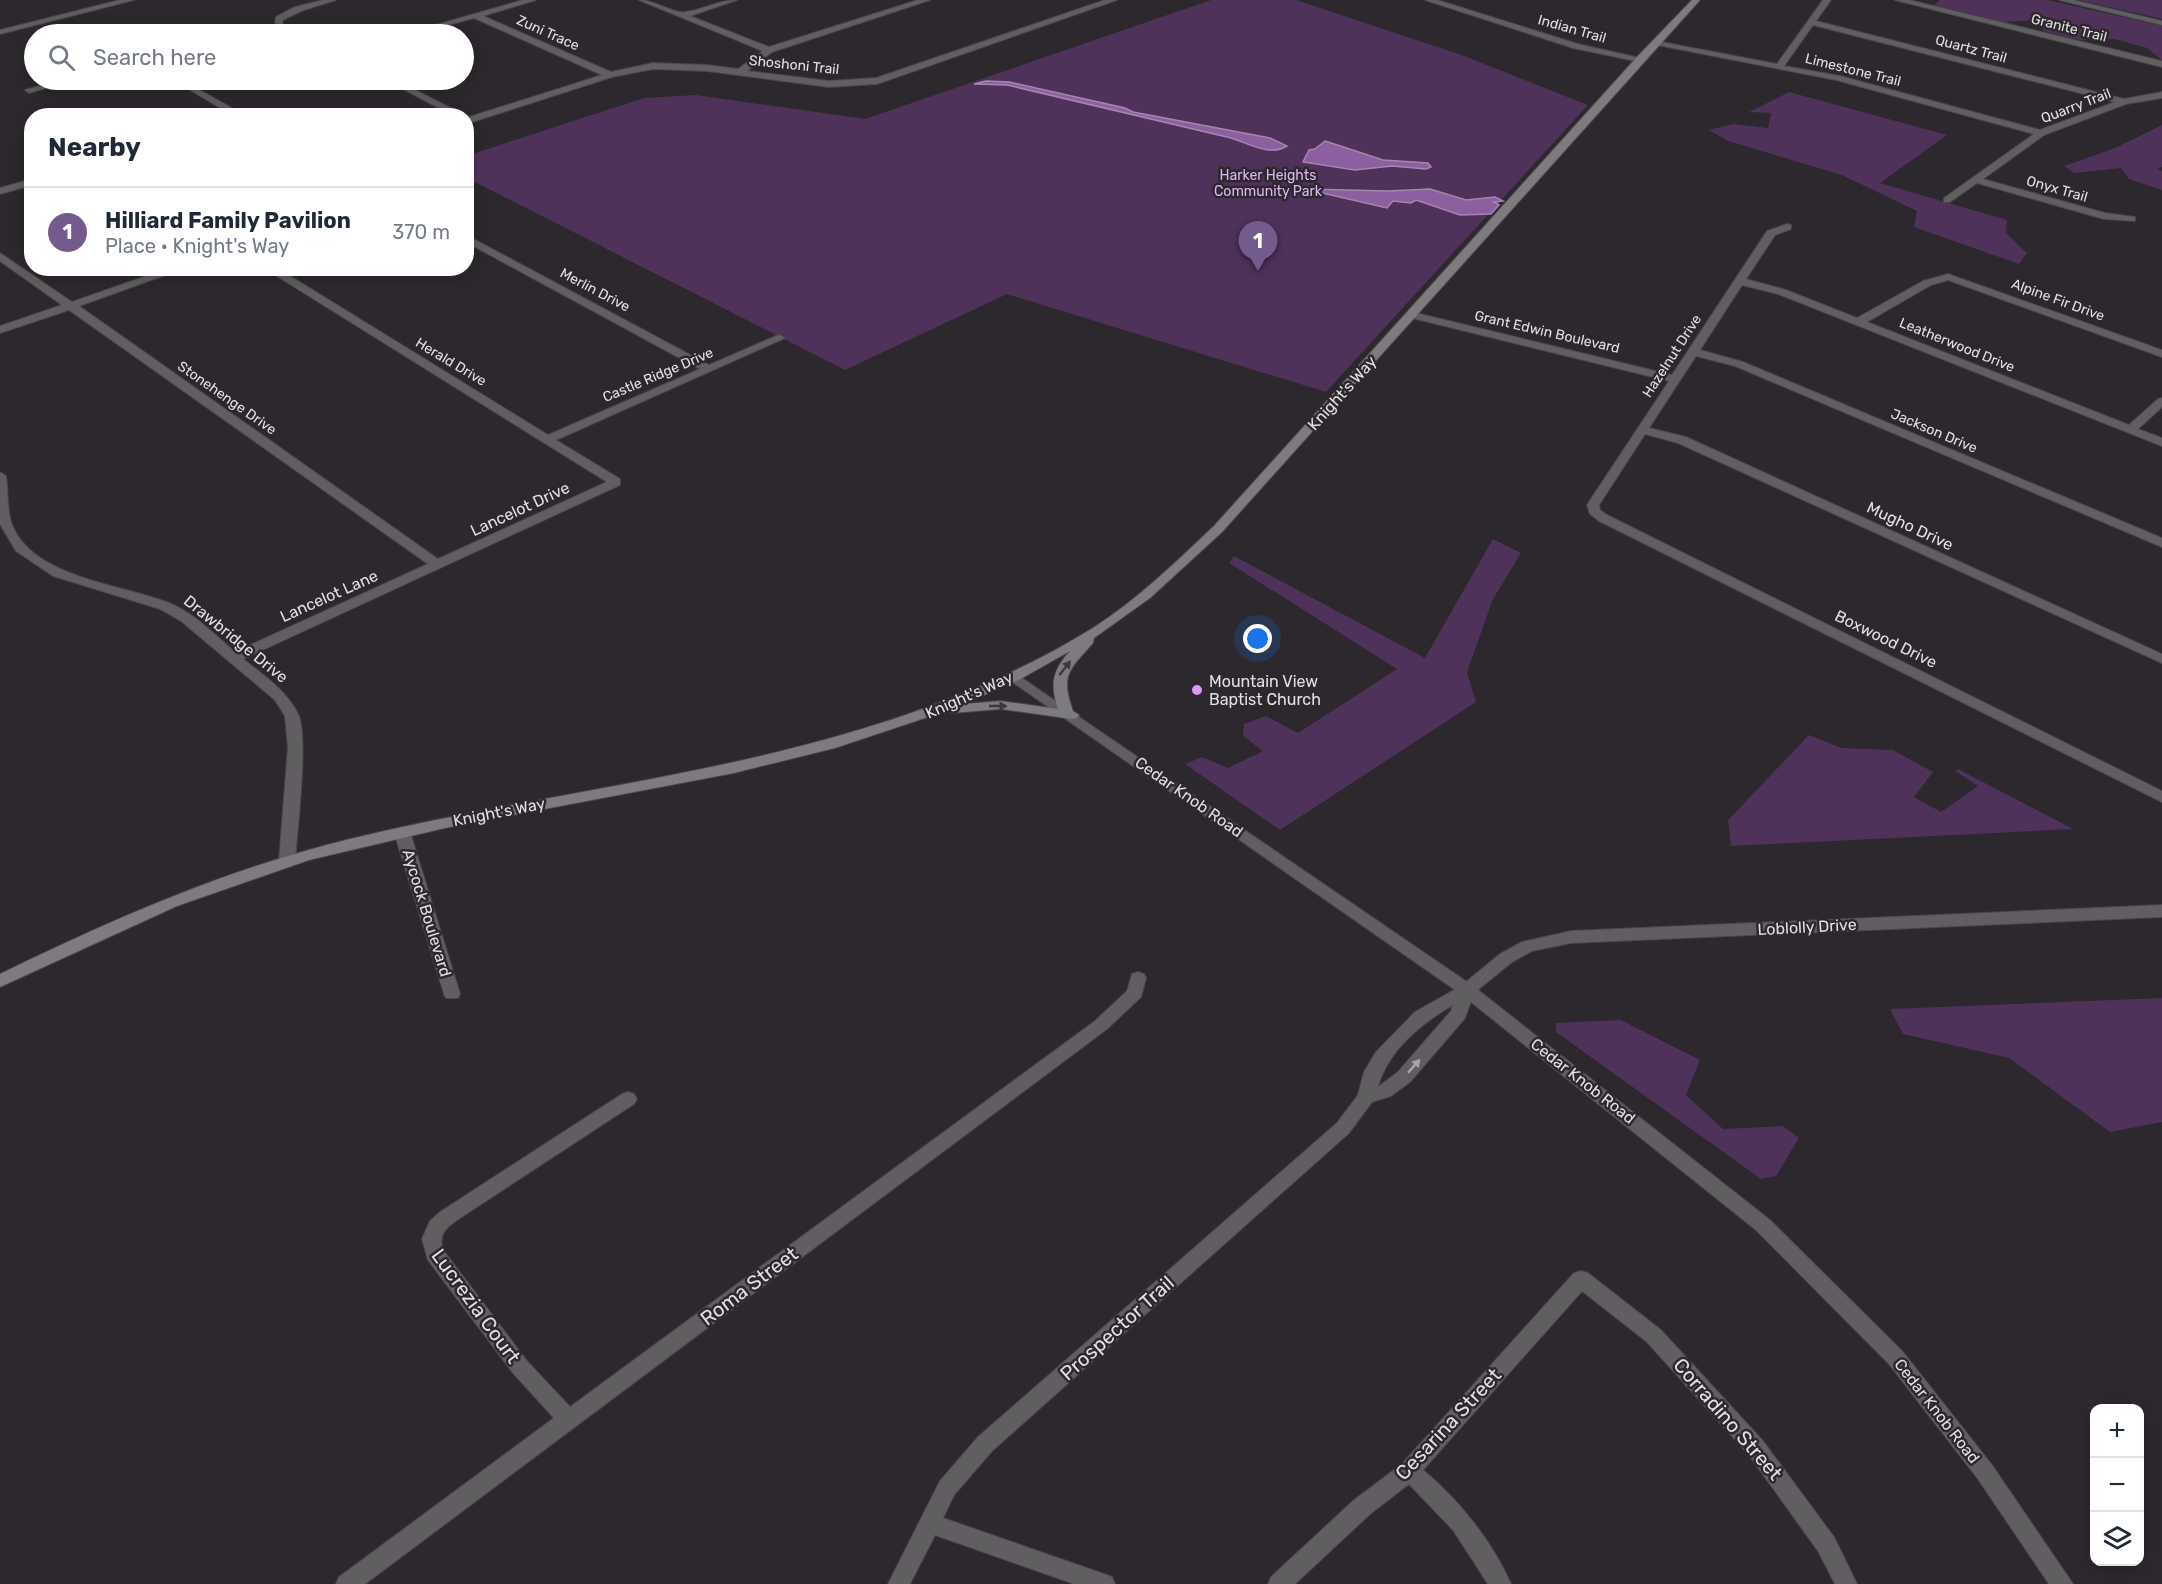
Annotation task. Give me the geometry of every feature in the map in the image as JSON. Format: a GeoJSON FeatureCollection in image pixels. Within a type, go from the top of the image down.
{"type":"FeatureCollection","features":[{"type":"Feature","properties":{"kind":"main road","name":"Knight's Way"},"geometry":{"type":"LineString","coordinates":[[0,981],[126,922],[237,878],[287,861],[402,832],[787,755],[940,710],[1013,676],[1095,632],[1154,589],[1218,528],[1412,315],[1640,58],[1696,0]]}},
{"type":"Feature","properties":{"kind":"main road"},"geometry":{"type":"LineString","coordinates":[[1069,713],[1058,690],[1060,673],[1095,632]]}},
{"type":"Feature","properties":{"kind":"main road"},"geometry":{"type":"LineString","coordinates":[[940,710],[1001,705],[1069,713]]}},
{"type":"Feature","properties":{"kind":"street"},"geometry":{"type":"LineString","coordinates":[[32,24],[130,0]]}},
{"type":"Feature","properties":{"kind":"street"},"geometry":{"type":"LineString","coordinates":[[279,23],[279,19],[288,13],[332,0]]}},
{"type":"Feature","properties":{"kind":"street"},"geometry":{"type":"LineString","coordinates":[[446,24],[532,0]]}},
{"type":"Feature","properties":{"kind":"street"},"geometry":{"type":"LineString","coordinates":[[643,0],[770,50]]}},
{"type":"Feature","properties":{"kind":"street"},"geometry":{"type":"LineString","coordinates":[[682,16],[733,0]]}},
{"type":"Feature","properties":{"kind":"street"},"geometry":{"type":"LineString","coordinates":[[740,72],[770,50],[926,0]]}},
{"type":"Feature","properties":{"kind":"street","name":"Shoshoni Trail"},"geometry":{"type":"LineString","coordinates":[[474,116],[641,68],[670,66],[740,72],[828,84],[877,81],[1113,0]]}},
{"type":"Feature","properties":{"kind":"street","name":"Indian Trail"},"geometry":{"type":"LineString","coordinates":[[1430,0],[1576,46],[1640,58]]}},
{"type":"Feature","properties":{"kind":"street"},"geometry":{"type":"LineString","coordinates":[[1779,67],[1827,0]]}},
{"type":"Feature","properties":{"kind":"street","name":"Granite Trail"},"geometry":{"type":"LineString","coordinates":[[1899,0],[2162,64]]}},
{"type":"Feature","properties":{"kind":"street"},"geometry":{"type":"LineString","coordinates":[[2063,0],[2162,23]]}},
{"type":"Feature","properties":{"kind":"street","name":"Zuni Trace"},"geometry":{"type":"LineString","coordinates":[[476,16],[610,75]]}},
{"type":"Feature","properties":{"kind":"street","name":"Quartz Trail"},"geometry":{"type":"LineString","coordinates":[[1811,22],[2124,102]]}},
{"type":"Feature","properties":{"kind":"street"},"geometry":{"type":"LineString","coordinates":[[0,32],[24,26]]}},
{"type":"Feature","properties":{"kind":"street","name":"Limestone Trail"},"geometry":{"type":"LineString","coordinates":[[1656,44],[1836,78],[2041,133]]}},
{"type":"Feature","properties":{"kind":"street"},"geometry":{"type":"LineString","coordinates":[[195,90],[228,108]]}},
{"type":"Feature","properties":{"kind":"street"},"geometry":{"type":"LineString","coordinates":[[410,90],[446,108]]}},
{"type":"Feature","properties":{"kind":"street","name":"Quarry Trail"},"geometry":{"type":"LineString","coordinates":[[1947,200],[2041,133],[2124,102],[2162,95]]}},
{"type":"Feature","properties":{"kind":"street","name":"Onyx Trail"},"geometry":{"type":"LineString","coordinates":[[1977,180],[2104,216],[2131,219]]}},
{"type":"Feature","properties":{"kind":"street"},"geometry":{"type":"LineString","coordinates":[[0,191],[24,184]]}},
{"type":"Feature","properties":{"kind":"street","name":"Hazelnut Drive"},"geometry":{"type":"LineString","coordinates":[[1594,511],[1593,505],[1771,233],[1787,227]]}},
{"type":"Feature","properties":{"kind":"street","name":"Merlin Drive"},"geometry":{"type":"LineString","coordinates":[[474,242],[708,369]]}},
{"type":"Feature","properties":{"kind":"street","name":"Stonehenge Drive"},"geometry":{"type":"LineString","coordinates":[[0,256],[24,273]]}},
{"type":"Feature","properties":{"kind":"street","name":"Stonehenge Drive"},"geometry":{"type":"LineString","coordinates":[[28,276],[438,565]]}},
{"type":"Feature","properties":{"kind":"street"},"geometry":{"type":"LineString","coordinates":[[0,330],[157,276]]}},
{"type":"Feature","properties":{"kind":"street","name":"Herald Drive"},"geometry":{"type":"LineString","coordinates":[[282,276],[616,482]]}},
{"type":"Feature","properties":{"kind":"street","name":"Alpine Fir Drive"},"geometry":{"type":"LineString","coordinates":[[1858,322],[1927,283],[1943,277],[1954,278],[2162,354]]}},
{"type":"Feature","properties":{"kind":"street","name":"Leatherwood Drive"},"geometry":{"type":"LineString","coordinates":[[1740,281],[1782,292],[2162,442]]}},
{"type":"Feature","properties":{"kind":"street","name":"Grant Edwin Boulevard"},"geometry":{"type":"LineString","coordinates":[[1412,315],[1675,379]]}},
{"type":"Feature","properties":{"kind":"street","name":"Castle Ridge Drive"},"geometry":{"type":"LineString","coordinates":[[548,439],[780,338]]}},
{"type":"Feature","properties":{"kind":"street","name":"Jackson Drive"},"geometry":{"type":"LineString","coordinates":[[1693,352],[1739,364],[2162,543]]}},
{"type":"Feature","properties":{"kind":"street"},"geometry":{"type":"LineString","coordinates":[[2130,430],[2162,401]]}},
{"type":"Feature","properties":{"kind":"street","name":"Mugho Drive"},"geometry":{"type":"LineString","coordinates":[[1642,430],[1682,440],[2162,659]]}},
{"type":"Feature","properties":{"kind":"street","name":"Drawbridge Drive"},"geometry":{"type":"LineString","coordinates":[[0,476],[5,522],[21,548],[58,573],[165,606],[186,618],[280,697],[292,716],[295,747],[287,861]]}},
{"type":"Feature","properties":{"kind":"street","name":"Lancelot Drive"},"geometry":{"type":"LineString","coordinates":[[438,565],[616,482]]}},
{"type":"Feature","properties":{"kind":"street","name":"Boxwood Drive"},"geometry":{"type":"LineString","coordinates":[[1594,511],[2162,797]]}},
{"type":"Feature","properties":{"kind":"street","name":"Lancelot Lane"},"geometry":{"type":"LineString","coordinates":[[234,658],[438,565]]}},
{"type":"Feature","properties":{"kind":"street","name":"Cedar Knob Road"},"geometry":{"type":"LineString","coordinates":[[1013,676],[1467,990],[1763,1225],[1896,1358],[1985,1472],[2062,1584]]}},
{"type":"Feature","properties":{"kind":"street","name":"Aycock Boulevard"},"geometry":{"type":"LineString","coordinates":[[402,832],[452,994]]}},
{"type":"Feature","properties":{"kind":"street","name":"Loblolly Drive"},"geometry":{"type":"LineString","coordinates":[[1467,990],[1506,958],[1528,946],[1571,937],[2162,911]]}},
{"type":"Feature","properties":{"kind":"street","name":"Roma Street"},"geometry":{"type":"LineString","coordinates":[[347,1584],[1101,1025],[1135,993],[1138,978]]}},
{"type":"Feature","properties":{"kind":"street","name":"Prospector Trail"},"geometry":{"type":"LineString","coordinates":[[1366,1097],[1385,1091],[1404,1077],[1459,1014],[1467,990]]}},
{"type":"Feature","properties":{"kind":"street","name":"Prospector Trail"},"geometry":{"type":"LineString","coordinates":[[899,1584],[947,1488],[985,1444],[1343,1128],[1366,1097],[1373,1072],[1407,1029],[1438,1004],[1467,990]]}},
{"type":"Feature","properties":{"kind":"street","name":"Lucrezia Court"},"geometry":{"type":"LineString","coordinates":[[568,1419],[520,1367],[435,1254],[430,1245],[430,1238],[442,1221],[460,1208],[628,1099]]}},
{"type":"Feature","properties":{"kind":"street","name":"Cesarina Street"},"geometry":{"type":"LineString","coordinates":[[1279,1584],[1362,1508],[1409,1471],[1581,1279]]}},
{"type":"Feature","properties":{"kind":"street","name":"Corradino Street"},"geometry":{"type":"LineString","coordinates":[[1581,1279],[1654,1336],[1756,1448],[1826,1544],[1846,1584]]}},
{"type":"Feature","properties":{"kind":"street"},"geometry":{"type":"LineString","coordinates":[[1409,1471],[1427,1486],[1459,1521],[1500,1584]]}},
{"type":"Feature","properties":{"kind":"street"},"geometry":{"type":"LineString","coordinates":[[929,1523],[1104,1584]]}},
{"type":"Feature","properties":{"kind":"green space","name":"Harker Heights Community Park"},"geometry":{"type":"Polygon","coordinates":[[[1211,0],[1296,0],[1459,54],[1588,105],[1326,392],[1007,294],[845,370],[474,182],[474,153],[644,98],[696,95],[865,119],[1211,0]]]}},
{"type":"Feature","properties":{"kind":"green space"},"geometry":{"type":"Polygon","coordinates":[[[1940,0],[2048,0],[2162,26],[2162,60],[2147,48],[2115,39],[2079,40],[2044,31],[2038,20],[2004,22],[1934,5],[1940,0]]]}},
{"type":"Feature","properties":{"kind":"green space"},"geometry":{"type":"Polygon","coordinates":[[[2078,0],[2162,0],[2162,19],[2078,0]]]}},
{"type":"Feature","properties":{"kind":"green space"},"geometry":{"type":"Polygon","coordinates":[[[1789,92],[1947,135],[1880,183],[2007,220],[2006,233],[2027,253],[2019,264],[1914,227],[1917,211],[1842,175],[1728,141],[1709,130],[1733,124],[1768,128],[1771,113],[1749,112],[1789,92]]]}},
{"type":"Feature","properties":{"kind":"green space"},"geometry":{"type":"Polygon","coordinates":[[[2162,125],[2162,167],[2157,169],[2162,171],[2162,190],[2129,179],[2121,168],[2074,173],[2064,166],[2113,149],[2162,125]]]}},
{"type":"Feature","properties":{"kind":"green space"},"geometry":{"type":"Polygon","coordinates":[[[1493,539],[1521,553],[1493,599],[1467,672],[1476,702],[1280,830],[1185,764],[1202,757],[1228,768],[1263,751],[1243,736],[1244,724],[1266,716],[1298,733],[1397,669],[1229,563],[1234,556],[1425,658],[1493,539]]]}},
{"type":"Feature","properties":{"kind":"green space"},"geometry":{"type":"Polygon","coordinates":[[[1809,735],[1841,748],[1893,750],[1933,772],[1914,797],[1941,812],[1978,786],[1955,771],[1958,769],[2073,829],[1731,846],[1728,820],[1809,735]]]}},
{"type":"Feature","properties":{"kind":"green space"},"geometry":{"type":"Polygon","coordinates":[[[2162,998],[2162,1122],[2110,1132],[2009,1058],[1903,1034],[1890,1009],[2162,998]]]}},
{"type":"Feature","properties":{"kind":"green space"},"geometry":{"type":"Polygon","coordinates":[[[1621,1020],[1700,1060],[1686,1095],[1723,1129],[1783,1126],[1799,1138],[1776,1176],[1761,1179],[1556,1032],[1556,1023],[1621,1020]]]}},
{"type":"Feature","properties":{"kind":"shaded area"},"geometry":{"type":"Polygon","coordinates":[[[986,81],[1009,82],[1125,108],[1133,112],[1270,138],[1287,146],[1266,150],[1231,138],[1007,85],[974,84],[986,81]]]}},
{"type":"Feature","properties":{"kind":"shaded area"},"geometry":{"type":"Polygon","coordinates":[[[1325,141],[1383,160],[1428,163],[1431,167],[1426,169],[1392,166],[1355,170],[1303,162],[1309,150],[1315,149],[1325,141]]]}},
{"type":"Feature","properties":{"kind":"shaded area"},"geometry":{"type":"Polygon","coordinates":[[[1305,189],[1388,191],[1430,189],[1466,200],[1495,197],[1503,201],[1494,202],[1499,205],[1491,214],[1460,215],[1416,200],[1411,203],[1393,201],[1387,208],[1305,189]]]}},
{"type":"Feature","properties":{"kind":"place","name":"Hilliard Family Pavilion"},"geometry":{"type":"Point","coordinates":[1258,271]}},
{"type":"Feature","properties":{"kind":"place","name":"Mountain View Baptist Church"},"geometry":{"type":"Point","coordinates":[1197,690]}}]}
